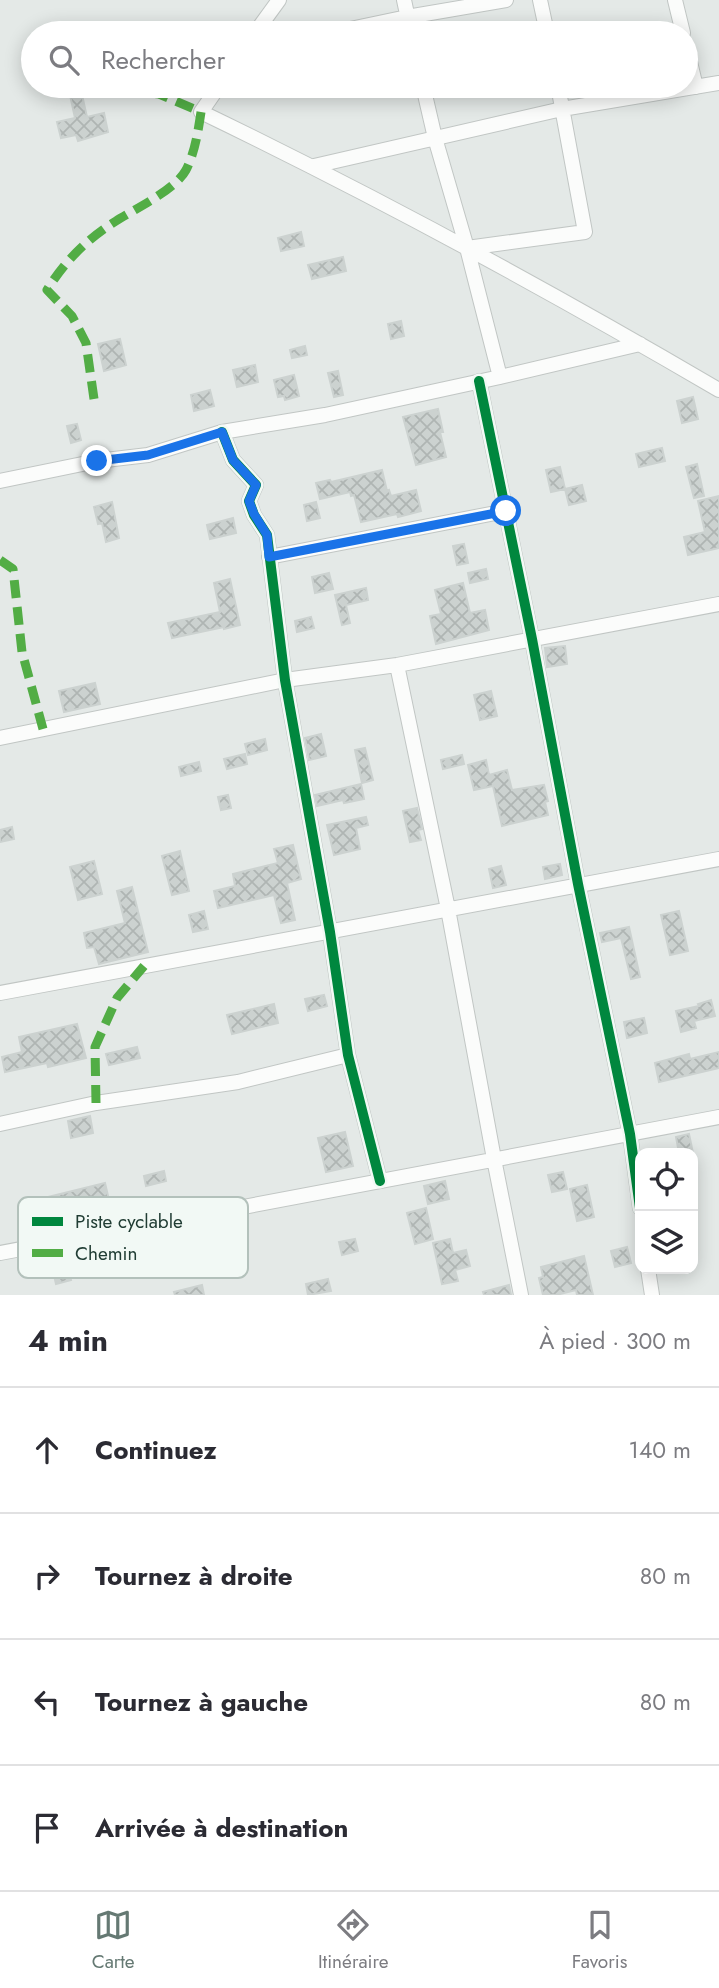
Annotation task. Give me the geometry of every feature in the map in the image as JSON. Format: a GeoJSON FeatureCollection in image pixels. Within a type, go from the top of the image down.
{"type":"FeatureCollection","features":[{"type":"Feature","properties":{"kind":"street"},"geometry":{"type":"LineString","coordinates":[[264,21],[279,0]]}},
{"type":"Feature","properties":{"kind":"street"},"geometry":{"type":"LineString","coordinates":[[404,0],[408,21]]}},
{"type":"Feature","properties":{"kind":"street"},"geometry":{"type":"LineString","coordinates":[[388,21],[506,0]]}},
{"type":"Feature","properties":{"kind":"street"},"geometry":{"type":"LineString","coordinates":[[540,0],[544,21]]}},
{"type":"Feature","properties":{"kind":"street"},"geometry":{"type":"LineString","coordinates":[[675,0],[680,21]]}},
{"type":"Feature","properties":{"kind":"street"},"geometry":{"type":"LineString","coordinates":[[698,87],[719,83]]}},
{"type":"Feature","properties":{"kind":"street"},"geometry":{"type":"LineString","coordinates":[[211,98],[201,112],[314,166],[467,248],[719,390]]}},
{"type":"Feature","properties":{"kind":"street"},"geometry":{"type":"LineString","coordinates":[[426,98],[500,377]]}},
{"type":"Feature","properties":{"kind":"street"},"geometry":{"type":"LineString","coordinates":[[467,248],[585,232],[560,98]]}},
{"type":"Feature","properties":{"kind":"street"},"geometry":{"type":"LineString","coordinates":[[314,166],[562,109],[629,98]]}},
{"type":"Feature","properties":{"kind":"street"},"geometry":{"type":"LineString","coordinates":[[0,481],[97,461],[148,455],[222,432],[325,415],[640,344]]}},
{"type":"Feature","properties":{"kind":"street"},"geometry":{"type":"LineString","coordinates":[[479,381],[630,1134],[635,1171]]}},
{"type":"Feature","properties":{"kind":"street"},"geometry":{"type":"LineString","coordinates":[[222,432],[233,460],[256,485],[249,501],[267,535],[285,680],[330,932],[348,1055],[380,1181]]}},
{"type":"Feature","properties":{"kind":"street"},"geometry":{"type":"LineString","coordinates":[[269,557],[506,511]]}},
{"type":"Feature","properties":{"kind":"street"},"geometry":{"type":"LineString","coordinates":[[0,738],[285,680],[397,665],[719,604]]}},
{"type":"Feature","properties":{"kind":"street"},"geometry":{"type":"LineString","coordinates":[[397,665],[448,909],[521,1295]]}},
{"type":"Feature","properties":{"kind":"street"},"geometry":{"type":"LineString","coordinates":[[0,993],[719,859]]}},
{"type":"Feature","properties":{"kind":"street"},"geometry":{"type":"LineString","coordinates":[[0,1124],[96,1103],[239,1082],[348,1055]]}},
{"type":"Feature","properties":{"kind":"street"},"geometry":{"type":"LineString","coordinates":[[248,1206],[719,1117]]}},
{"type":"Feature","properties":{"kind":"street"},"geometry":{"type":"LineString","coordinates":[[0,1253],[18,1250]]}},
{"type":"Feature","properties":{"kind":"street"},"geometry":{"type":"LineString","coordinates":[[649,1274],[652,1295]]}},
{"type":"Feature","properties":{"kind":"building"},"geometry":{"type":"Polygon","coordinates":[[[71,98],[83,98],[87,117],[104,113],[108,132],[78,141],[76,135],[61,138],[57,122],[75,118],[71,98]]]}},
{"type":"Feature","properties":{"kind":"building"},"geometry":{"type":"Polygon","coordinates":[[[301,232],[304,246],[281,251],[278,238],[301,232]]]}},
{"type":"Feature","properties":{"kind":"building"},"geometry":{"type":"Polygon","coordinates":[[[343,257],[346,271],[312,279],[308,265],[343,257]]]}},
{"type":"Feature","properties":{"kind":"building"},"geometry":{"type":"Polygon","coordinates":[[[401,321],[404,336],[391,339],[388,324],[401,321]]]}},
{"type":"Feature","properties":{"kind":"building"},"geometry":{"type":"Polygon","coordinates":[[[120,339],[126,365],[104,371],[98,344],[120,339]]]}},
{"type":"Feature","properties":{"kind":"building"},"geometry":{"type":"Polygon","coordinates":[[[305,346],[307,355],[292,358],[290,350],[305,346]]]}},
{"type":"Feature","properties":{"kind":"building"},"geometry":{"type":"Polygon","coordinates":[[[255,365],[258,382],[237,387],[233,370],[255,365]]]}},
{"type":"Feature","properties":{"kind":"building"},"geometry":{"type":"Polygon","coordinates":[[[338,371],[343,395],[334,397],[328,373],[338,371]]]}},
{"type":"Feature","properties":{"kind":"building"},"geometry":{"type":"Polygon","coordinates":[[[294,375],[299,396],[285,400],[284,396],[278,397],[274,380],[294,375]]]}},
{"type":"Feature","properties":{"kind":"building"},"geometry":{"type":"Polygon","coordinates":[[[210,390],[214,406],[194,411],[191,395],[210,390]]]}},
{"type":"Feature","properties":{"kind":"building"},"geometry":{"type":"Polygon","coordinates":[[[693,397],[698,419],[682,423],[677,401],[693,397]]]}},
{"type":"Feature","properties":{"kind":"building"},"geometry":{"type":"Polygon","coordinates":[[[438,409],[446,457],[416,465],[403,417],[438,409]]]}},
{"type":"Feature","properties":{"kind":"building"},"geometry":{"type":"Polygon","coordinates":[[[77,424],[81,440],[71,443],[67,426],[77,424]]]}},
{"type":"Feature","properties":{"kind":"building"},"geometry":{"type":"Polygon","coordinates":[[[662,448],[665,461],[639,467],[636,454],[662,448]]]}},
{"type":"Feature","properties":{"kind":"building"},"geometry":{"type":"Polygon","coordinates":[[[697,464],[704,496],[694,498],[686,467],[697,464]]]}},
{"type":"Feature","properties":{"kind":"building"},"geometry":{"type":"Polygon","coordinates":[[[560,467],[565,489],[551,492],[546,470],[560,467]]]}},
{"type":"Feature","properties":{"kind":"building"},"geometry":{"type":"Polygon","coordinates":[[[382,470],[387,491],[389,490],[391,496],[416,490],[421,511],[361,522],[354,495],[351,496],[350,492],[320,499],[316,483],[382,470]]]}},
{"type":"Feature","properties":{"kind":"building"},"geometry":{"type":"Polygon","coordinates":[[[582,485],[586,501],[569,505],[565,489],[582,485]]]}},
{"type":"Feature","properties":{"kind":"building"},"geometry":{"type":"Polygon","coordinates":[[[719,496],[719,548],[688,555],[684,537],[705,532],[698,501],[719,496]]]}},
{"type":"Feature","properties":{"kind":"building"},"geometry":{"type":"Polygon","coordinates":[[[112,502],[119,538],[106,542],[102,523],[98,524],[94,507],[112,502]]]}},
{"type":"Feature","properties":{"kind":"building"},"geometry":{"type":"Polygon","coordinates":[[[316,502],[320,518],[307,521],[304,505],[316,502]]]}},
{"type":"Feature","properties":{"kind":"building"},"geometry":{"type":"Polygon","coordinates":[[[233,518],[236,533],[210,539],[207,525],[233,518]]]}},
{"type":"Feature","properties":{"kind":"building"},"geometry":{"type":"Polygon","coordinates":[[[464,544],[468,563],[457,565],[453,546],[464,544]]]}},
{"type":"Feature","properties":{"kind":"building"},"geometry":{"type":"Polygon","coordinates":[[[486,569],[488,579],[470,583],[468,573],[486,569]]]}},
{"type":"Feature","properties":{"kind":"building"},"geometry":{"type":"Polygon","coordinates":[[[329,573],[333,589],[315,593],[312,577],[329,573]]]}},
{"type":"Feature","properties":{"kind":"building"},"geometry":{"type":"Polygon","coordinates":[[[230,579],[240,625],[172,638],[168,623],[220,612],[214,583],[230,579]]]}},
{"type":"Feature","properties":{"kind":"building"},"geometry":{"type":"Polygon","coordinates":[[[463,583],[470,613],[485,610],[489,630],[436,644],[430,616],[441,614],[435,590],[463,583]]]}},
{"type":"Feature","properties":{"kind":"building"},"geometry":{"type":"Polygon","coordinates":[[[366,588],[368,600],[346,605],[350,623],[342,625],[335,595],[366,588]]]}},
{"type":"Feature","properties":{"kind":"building"},"geometry":{"type":"Polygon","coordinates":[[[311,617],[314,628],[297,632],[295,621],[311,617]]]}},
{"type":"Feature","properties":{"kind":"building"},"geometry":{"type":"Polygon","coordinates":[[[565,646],[567,664],[547,667],[545,648],[565,646]]]}},
{"type":"Feature","properties":{"kind":"building"},"geometry":{"type":"Polygon","coordinates":[[[95,683],[100,704],[64,712],[59,691],[95,683]]]}},
{"type":"Feature","properties":{"kind":"building"},"geometry":{"type":"Polygon","coordinates":[[[491,691],[497,716],[480,720],[474,695],[491,691]]]}},
{"type":"Feature","properties":{"kind":"building"},"geometry":{"type":"Polygon","coordinates":[[[321,734],[326,756],[309,760],[305,738],[321,734]]]}},
{"type":"Feature","properties":{"kind":"building"},"geometry":{"type":"Polygon","coordinates":[[[265,739],[267,750],[248,755],[245,744],[265,739]]]}},
{"type":"Feature","properties":{"kind":"building"},"geometry":{"type":"Polygon","coordinates":[[[365,748],[373,780],[362,783],[355,750],[365,748]]]}},
{"type":"Feature","properties":{"kind":"building"},"geometry":{"type":"Polygon","coordinates":[[[245,754],[247,764],[227,769],[224,759],[245,754]]]}},
{"type":"Feature","properties":{"kind":"building"},"geometry":{"type":"Polygon","coordinates":[[[462,755],[464,764],[443,769],[441,760],[462,755]]]}},
{"type":"Feature","properties":{"kind":"building"},"geometry":{"type":"Polygon","coordinates":[[[486,760],[489,775],[507,770],[512,790],[544,785],[548,815],[502,826],[493,786],[474,790],[468,765],[486,760]]]}},
{"type":"Feature","properties":{"kind":"building"},"geometry":{"type":"Polygon","coordinates":[[[199,762],[201,771],[181,776],[179,767],[199,762]]]}},
{"type":"Feature","properties":{"kind":"building"},"geometry":{"type":"Polygon","coordinates":[[[361,784],[364,799],[344,803],[343,800],[317,806],[315,795],[361,784]]]}},
{"type":"Feature","properties":{"kind":"building"},"geometry":{"type":"Polygon","coordinates":[[[228,795],[231,808],[221,810],[218,797],[228,795]]]}},
{"type":"Feature","properties":{"kind":"building"},"geometry":{"type":"Polygon","coordinates":[[[417,808],[422,829],[418,830],[421,840],[410,842],[403,811],[417,808]]]}},
{"type":"Feature","properties":{"kind":"building"},"geometry":{"type":"Polygon","coordinates":[[[366,817],[368,825],[356,828],[360,849],[334,855],[327,825],[366,817]]]}},
{"type":"Feature","properties":{"kind":"building"},"geometry":{"type":"Polygon","coordinates":[[[12,827],[14,839],[0,842],[0,830],[12,827]]]}},
{"type":"Feature","properties":{"kind":"building"},"geometry":{"type":"Polygon","coordinates":[[[293,845],[301,879],[287,883],[295,920],[281,923],[274,895],[218,908],[214,891],[235,886],[233,874],[278,863],[274,849],[293,845]]]}},
{"type":"Feature","properties":{"kind":"building"},"geometry":{"type":"Polygon","coordinates":[[[180,851],[189,891],[172,895],[162,856],[180,851]]]}},
{"type":"Feature","properties":{"kind":"building"},"geometry":{"type":"Polygon","coordinates":[[[94,861],[102,894],[78,900],[70,867],[94,861]]]}},
{"type":"Feature","properties":{"kind":"building"},"geometry":{"type":"Polygon","coordinates":[[[560,864],[562,875],[545,879],[543,867],[560,864]]]}},
{"type":"Feature","properties":{"kind":"building"},"geometry":{"type":"Polygon","coordinates":[[[501,866],[506,885],[493,888],[489,869],[501,866]]]}},
{"type":"Feature","properties":{"kind":"building"},"geometry":{"type":"Polygon","coordinates":[[[132,887],[148,952],[99,964],[94,947],[87,948],[84,933],[125,923],[117,891],[132,887]]]}},
{"type":"Feature","properties":{"kind":"building"},"geometry":{"type":"Polygon","coordinates":[[[204,911],[208,929],[193,932],[189,915],[204,911]]]}},
{"type":"Feature","properties":{"kind":"building"},"geometry":{"type":"Polygon","coordinates":[[[679,911],[688,951],[670,955],[661,915],[679,911]]]}},
{"type":"Feature","properties":{"kind":"building"},"geometry":{"type":"Polygon","coordinates":[[[629,927],[640,977],[631,979],[621,938],[602,942],[600,933],[629,927]]]}},
{"type":"Feature","properties":{"kind":"building"},"geometry":{"type":"Polygon","coordinates":[[[324,995],[327,1006],[308,1011],[305,999],[324,995]]]}},
{"type":"Feature","properties":{"kind":"building"},"geometry":{"type":"Polygon","coordinates":[[[711,1000],[715,1016],[694,1021],[696,1028],[681,1032],[676,1011],[699,1006],[698,1004],[711,1000]]]}},
{"type":"Feature","properties":{"kind":"building"},"geometry":{"type":"Polygon","coordinates":[[[274,1004],[278,1023],[232,1034],[227,1015],[274,1004]]]}},
{"type":"Feature","properties":{"kind":"building"},"geometry":{"type":"Polygon","coordinates":[[[644,1018],[647,1033],[627,1038],[624,1022],[644,1018]]]}},
{"type":"Feature","properties":{"kind":"building"},"geometry":{"type":"Polygon","coordinates":[[[77,1024],[86,1058],[48,1067],[47,1063],[5,1072],[2,1057],[22,1052],[19,1037],[77,1024]]]}},
{"type":"Feature","properties":{"kind":"building"},"geometry":{"type":"Polygon","coordinates":[[[137,1047],[140,1058],[109,1065],[106,1054],[137,1047]]]}},
{"type":"Feature","properties":{"kind":"building"},"geometry":{"type":"Polygon","coordinates":[[[719,1052],[719,1068],[659,1082],[655,1063],[689,1054],[690,1059],[719,1052]]]}},
{"type":"Feature","properties":{"kind":"building"},"geometry":{"type":"Polygon","coordinates":[[[90,1116],[93,1133],[71,1138],[68,1121],[90,1116]]]}},
{"type":"Feature","properties":{"kind":"building"},"geometry":{"type":"Polygon","coordinates":[[[345,1132],[353,1166],[326,1172],[318,1138],[345,1132]]]}},
{"type":"Feature","properties":{"kind":"building"},"geometry":{"type":"Polygon","coordinates":[[[689,1134],[692,1148],[678,1148],[676,1137],[689,1134]]]}},
{"type":"Feature","properties":{"kind":"building"},"geometry":{"type":"Polygon","coordinates":[[[164,1171],[166,1181],[146,1186],[144,1176],[164,1171]]]}},
{"type":"Feature","properties":{"kind":"building"},"geometry":{"type":"Polygon","coordinates":[[[563,1172],[567,1189],[552,1192],[548,1175],[563,1172]]]}},
{"type":"Feature","properties":{"kind":"building"},"geometry":{"type":"Polygon","coordinates":[[[445,1181],[449,1199],[428,1204],[424,1186],[445,1181]]]}},
{"type":"Feature","properties":{"kind":"building"},"geometry":{"type":"Polygon","coordinates":[[[105,1183],[108,1197],[48,1197],[105,1183]]]}},
{"type":"Feature","properties":{"kind":"building"},"geometry":{"type":"Polygon","coordinates":[[[587,1185],[594,1217],[577,1221],[570,1189],[587,1185]]]}},
{"type":"Feature","properties":{"kind":"building"},"geometry":{"type":"Polygon","coordinates":[[[426,1208],[433,1239],[415,1244],[407,1213],[426,1208]]]}},
{"type":"Feature","properties":{"kind":"building"},"geometry":{"type":"Polygon","coordinates":[[[355,1239],[358,1251],[342,1255],[339,1242],[355,1239]]]}},
{"type":"Feature","properties":{"kind":"building"},"geometry":{"type":"Polygon","coordinates":[[[450,1239],[453,1253],[466,1250],[470,1266],[455,1270],[458,1281],[442,1284],[433,1243],[450,1239]]]}},
{"type":"Feature","properties":{"kind":"building"},"geometry":{"type":"Polygon","coordinates":[[[627,1247],[631,1263],[615,1267],[611,1251],[627,1247]]]}},
{"type":"Feature","properties":{"kind":"building"},"geometry":{"type":"Polygon","coordinates":[[[584,1256],[593,1295],[577,1295],[576,1290],[543,1295],[539,1278],[543,1277],[541,1267],[584,1256]]]}},
{"type":"Feature","properties":{"kind":"building"},"geometry":{"type":"Polygon","coordinates":[[[55,1278],[71,1278],[71,1280],[56,1284],[55,1278]]]}},
{"type":"Feature","properties":{"kind":"building"},"geometry":{"type":"Polygon","coordinates":[[[328,1279],[331,1291],[308,1295],[306,1284],[328,1279]]]}},
{"type":"Feature","properties":{"kind":"building"},"geometry":{"type":"Polygon","coordinates":[[[202,1285],[204,1295],[175,1295],[174,1292],[202,1285]]]}},
{"type":"Feature","properties":{"kind":"building"},"geometry":{"type":"Polygon","coordinates":[[[509,1285],[511,1295],[484,1295],[483,1292],[509,1285]]]}},
{"type":"Feature","properties":{"kind":"marked path"},"geometry":{"type":"LineString","coordinates":[[94,399],[86,343],[72,316],[47,290],[69,260],[86,243],[105,228],[164,192],[186,170],[192,156],[201,112],[168,98]]}},
{"type":"Feature","properties":{"kind":"marked path"},"geometry":{"type":"LineString","coordinates":[[0,560],[13,569],[22,652],[43,729]]}},
{"type":"Feature","properties":{"kind":"marked path"},"geometry":{"type":"LineString","coordinates":[[96,1103],[95,1047],[117,998],[144,966]]}},
{"type":"Feature","properties":{"kind":"cycle path"},"geometry":{"type":"LineString","coordinates":[[479,381],[630,1134],[635,1171]]}},
{"type":"Feature","properties":{"kind":"cycle path"},"geometry":{"type":"LineString","coordinates":[[222,432],[233,460],[256,485],[249,501],[254,515],[267,535],[285,680],[330,932],[348,1055],[380,1181]]}},
{"type":"Feature","properties":{"kind":"route"},"geometry":{"type":"LineString","coordinates":[[97,461],[148,455],[222,432],[233,460],[256,485],[249,501],[267,535],[269,557],[506,511]]}}]}
